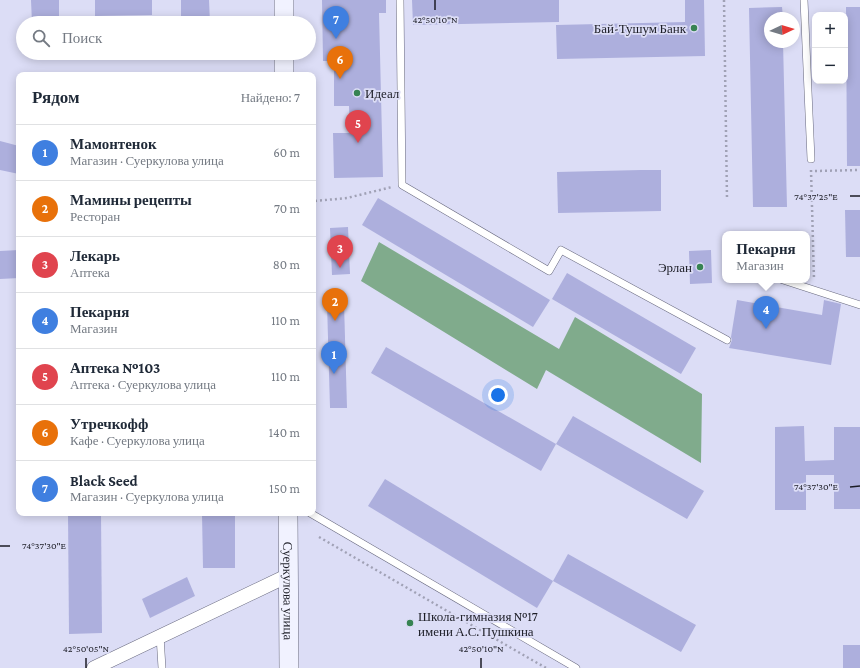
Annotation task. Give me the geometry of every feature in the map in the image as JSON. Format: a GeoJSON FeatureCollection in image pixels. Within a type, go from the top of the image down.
{"type":"FeatureCollection","features":[{"type":"Feature","properties":{"kind":"main road"},"geometry":{"type":"LineString","coordinates":[[284,0],[284,16]]}},
{"type":"Feature","properties":{"kind":"main road"},"geometry":{"type":"LineString","coordinates":[[284,60],[284,72]]}},
{"type":"Feature","properties":{"kind":"main road","name":"Суеркулова улица"},"geometry":{"type":"LineString","coordinates":[[288,516],[289,668]]}},
{"type":"Feature","properties":{"kind":"street"},"geometry":{"type":"LineString","coordinates":[[94,668],[289,575]]}},
{"type":"Feature","properties":{"kind":"lane"},"geometry":{"type":"LineString","coordinates":[[400,0],[402,184],[548,271],[561,250],[727,340]]}},
{"type":"Feature","properties":{"kind":"lane"},"geometry":{"type":"LineString","coordinates":[[804,0],[810,159]]}},
{"type":"Feature","properties":{"kind":"lane"},"geometry":{"type":"LineString","coordinates":[[793,283],[860,305]]}},
{"type":"Feature","properties":{"kind":"lane"},"geometry":{"type":"LineString","coordinates":[[315,516],[576,668]]}},
{"type":"Feature","properties":{"kind":"lane"},"geometry":{"type":"LineString","coordinates":[[160,636],[162,668]]}},
{"type":"Feature","properties":{"kind":"path"},"geometry":{"type":"LineString","coordinates":[[724,0],[727,199]]}},
{"type":"Feature","properties":{"kind":"path"},"geometry":{"type":"LineString","coordinates":[[810,159],[815,290]]}},
{"type":"Feature","properties":{"kind":"path"},"geometry":{"type":"LineString","coordinates":[[811,171],[860,170]]}},
{"type":"Feature","properties":{"kind":"path"},"geometry":{"type":"LineString","coordinates":[[316,201],[348,198],[402,184]]}},
{"type":"Feature","properties":{"kind":"path"},"geometry":{"type":"LineString","coordinates":[[319,538],[546,668]]}},
{"type":"Feature","properties":{"kind":"green space"},"geometry":{"type":"Polygon","coordinates":[[[379,242],[559,349],[575,317],[702,394],[701,463],[546,370],[537,389],[361,281],[379,242]]]}},
{"type":"Feature","properties":{"kind":"building"},"geometry":{"type":"Polygon","coordinates":[[[31,0],[59,0],[59,16],[32,16],[31,0]]]}},
{"type":"Feature","properties":{"kind":"building"},"geometry":{"type":"Polygon","coordinates":[[[95,0],[152,0],[152,15],[95,16],[95,0]]]}},
{"type":"Feature","properties":{"kind":"building"},"geometry":{"type":"Polygon","coordinates":[[[181,0],[209,0],[210,16],[181,16],[181,0]]]}},
{"type":"Feature","properties":{"kind":"building"},"geometry":{"type":"Polygon","coordinates":[[[322,0],[386,0],[386,13],[379,13],[383,177],[334,178],[333,133],[350,133],[349,106],[334,106],[334,61],[323,61],[322,0]]]}},
{"type":"Feature","properties":{"kind":"building"},"geometry":{"type":"Polygon","coordinates":[[[412,0],[559,0],[559,22],[413,25],[412,0]]]}},
{"type":"Feature","properties":{"kind":"building"},"geometry":{"type":"Polygon","coordinates":[[[685,0],[704,0],[705,56],[557,59],[556,25],[685,22],[685,0]]]}},
{"type":"Feature","properties":{"kind":"building"},"geometry":{"type":"Polygon","coordinates":[[[782,7],[782,12],[764,12],[764,48],[783,48],[787,207],[753,207],[749,8],[782,7]]]}},
{"type":"Feature","properties":{"kind":"building"},"geometry":{"type":"Polygon","coordinates":[[[846,7],[860,7],[860,166],[847,166],[848,12],[846,12],[846,7]]]}},
{"type":"Feature","properties":{"kind":"building"},"geometry":{"type":"Polygon","coordinates":[[[0,141],[16,145],[16,173],[0,170],[0,141]]]}},
{"type":"Feature","properties":{"kind":"building"},"geometry":{"type":"Polygon","coordinates":[[[661,170],[661,211],[558,213],[557,172],[661,170]]]}},
{"type":"Feature","properties":{"kind":"building"},"geometry":{"type":"Polygon","coordinates":[[[378,198],[550,300],[533,327],[362,225],[378,198]]]}},
{"type":"Feature","properties":{"kind":"building"},"geometry":{"type":"Polygon","coordinates":[[[845,210],[860,210],[860,257],[846,257],[845,210]]]}},
{"type":"Feature","properties":{"kind":"building"},"geometry":{"type":"Polygon","coordinates":[[[348,227],[350,274],[332,275],[330,228],[348,227]]]}},
{"type":"Feature","properties":{"kind":"building"},"geometry":{"type":"Polygon","coordinates":[[[16,250],[16,278],[0,279],[0,251],[16,250]]]}},
{"type":"Feature","properties":{"kind":"building","name":"Эрлан"},"geometry":{"type":"Polygon","coordinates":[[[711,250],[712,283],[690,284],[689,251],[711,250]]]}},
{"type":"Feature","properties":{"kind":"building"},"geometry":{"type":"Polygon","coordinates":[[[567,273],[696,348],[681,374],[552,299],[567,273]]]}},
{"type":"Feature","properties":{"kind":"building"},"geometry":{"type":"Polygon","coordinates":[[[737,300],[822,315],[824,300],[841,304],[831,365],[729,348],[732,340],[731,337],[737,300]]]}},
{"type":"Feature","properties":{"kind":"building"},"geometry":{"type":"Polygon","coordinates":[[[327,303],[344,303],[347,408],[330,408],[327,303]]]}},
{"type":"Feature","properties":{"kind":"building"},"geometry":{"type":"Polygon","coordinates":[[[386,347],[556,444],[541,471],[371,373],[386,347]]]}},
{"type":"Feature","properties":{"kind":"building"},"geometry":{"type":"Polygon","coordinates":[[[573,416],[704,491],[687,519],[556,444],[573,416]]]}},
{"type":"Feature","properties":{"kind":"building"},"geometry":{"type":"Polygon","coordinates":[[[804,426],[805,461],[834,460],[834,427],[860,427],[860,509],[834,509],[834,475],[806,475],[806,510],[775,510],[775,427],[804,426]]]}},
{"type":"Feature","properties":{"kind":"building"},"geometry":{"type":"Polygon","coordinates":[[[385,479],[553,581],[537,608],[368,506],[385,479]]]}},
{"type":"Feature","properties":{"kind":"building"},"geometry":{"type":"Polygon","coordinates":[[[68,516],[101,516],[102,633],[69,634],[68,516]]]}},
{"type":"Feature","properties":{"kind":"building"},"geometry":{"type":"Polygon","coordinates":[[[202,516],[235,516],[235,568],[203,568],[202,516]]]}},
{"type":"Feature","properties":{"kind":"building"},"geometry":{"type":"Polygon","coordinates":[[[568,554],[696,625],[681,652],[553,581],[568,554]]]}},
{"type":"Feature","properties":{"kind":"building"},"geometry":{"type":"Polygon","coordinates":[[[187,577],[195,596],[150,618],[142,599],[187,577]]]}},
{"type":"Feature","properties":{"kind":"building"},"geometry":{"type":"Polygon","coordinates":[[[843,645],[860,645],[860,668],[843,668],[843,645]]]}},
{"type":"Feature","properties":{"kind":"place","name":"Бай-Тушум Банк"},"geometry":{"type":"Point","coordinates":[694,28]}},
{"type":"Feature","properties":{"kind":"place","name":"Black Seed"},"geometry":{"type":"Point","coordinates":[336,39]}},
{"type":"Feature","properties":{"kind":"place","name":"Утречкофф"},"geometry":{"type":"Point","coordinates":[340,79]}},
{"type":"Feature","properties":{"kind":"place","name":"Идеал"},"geometry":{"type":"Point","coordinates":[357,93]}},
{"type":"Feature","properties":{"kind":"place","name":"Аптека №103"},"geometry":{"type":"Point","coordinates":[358,143]}},
{"type":"Feature","properties":{"kind":"place","name":"Эрлан"},"geometry":{"type":"Point","coordinates":[700,267]}},
{"type":"Feature","properties":{"kind":"place","name":"Лекарь"},"geometry":{"type":"Point","coordinates":[340,268]}},
{"type":"Feature","properties":{"kind":"place","name":"Мамины рецепты"},"geometry":{"type":"Point","coordinates":[335,321]}},
{"type":"Feature","properties":{"kind":"place","name":"Пекарня"},"geometry":{"type":"Point","coordinates":[766,329]}},
{"type":"Feature","properties":{"kind":"place","name":"Мамонтенок"},"geometry":{"type":"Point","coordinates":[334,374]}},
{"type":"Feature","properties":{"kind":"place","name":"Школа-гимназия №17 имени А.С. Пушкина"},"geometry":{"type":"Point","coordinates":[410,623]}}]}
